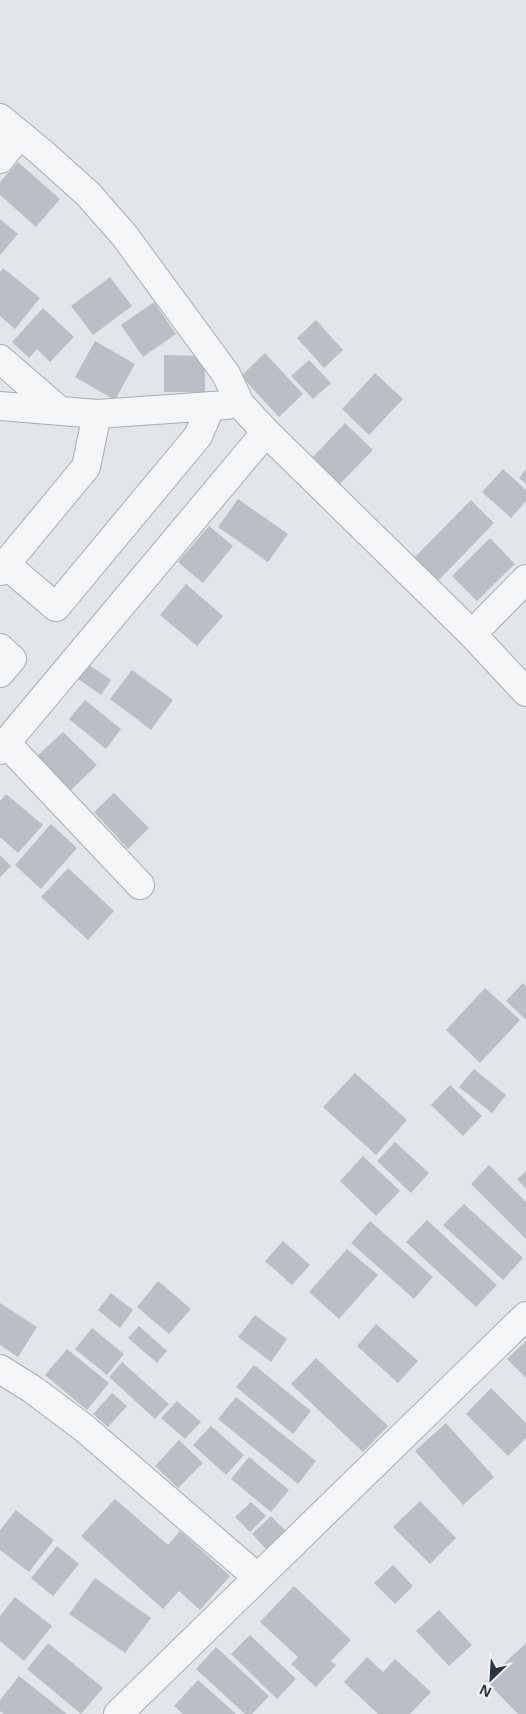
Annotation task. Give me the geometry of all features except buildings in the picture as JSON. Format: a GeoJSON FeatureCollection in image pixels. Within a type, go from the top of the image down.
{"type":"FeatureCollection","features":[{"type":"Feature","properties":{"kind":"street"},"geometry":{"type":"LineString","coordinates":[[0,159],[10,127],[88,194],[124,235],[226,374],[240,404],[266,432],[472,634],[526,692]]}},
{"type":"Feature","properties":{"kind":"street"},"geometry":{"type":"LineString","coordinates":[[0,360],[60,411]]}},
{"type":"Feature","properties":{"kind":"street"},"geometry":{"type":"LineString","coordinates":[[0,406],[97,414],[240,404]]}},
{"type":"Feature","properties":{"kind":"street"},"geometry":{"type":"LineString","coordinates":[[97,414],[86,467],[3,568],[56,606],[198,436],[211,406]]}},
{"type":"Feature","properties":{"kind":"street"},"geometry":{"type":"LineString","coordinates":[[140,884],[3,747],[266,432]]}},
{"type":"Feature","properties":{"kind":"street"},"geometry":{"type":"LineString","coordinates":[[472,634],[526,578]]}},
{"type":"Feature","properties":{"kind":"street"},"geometry":{"type":"LineString","coordinates":[[0,648],[12,659],[0,673]]}},
{"type":"Feature","properties":{"kind":"street"},"geometry":{"type":"LineString","coordinates":[[118,1714],[526,1316]]}},
{"type":"Feature","properties":{"kind":"street"},"geometry":{"type":"LineString","coordinates":[[0,1369],[32,1389],[84,1428],[257,1577]]}}]}
